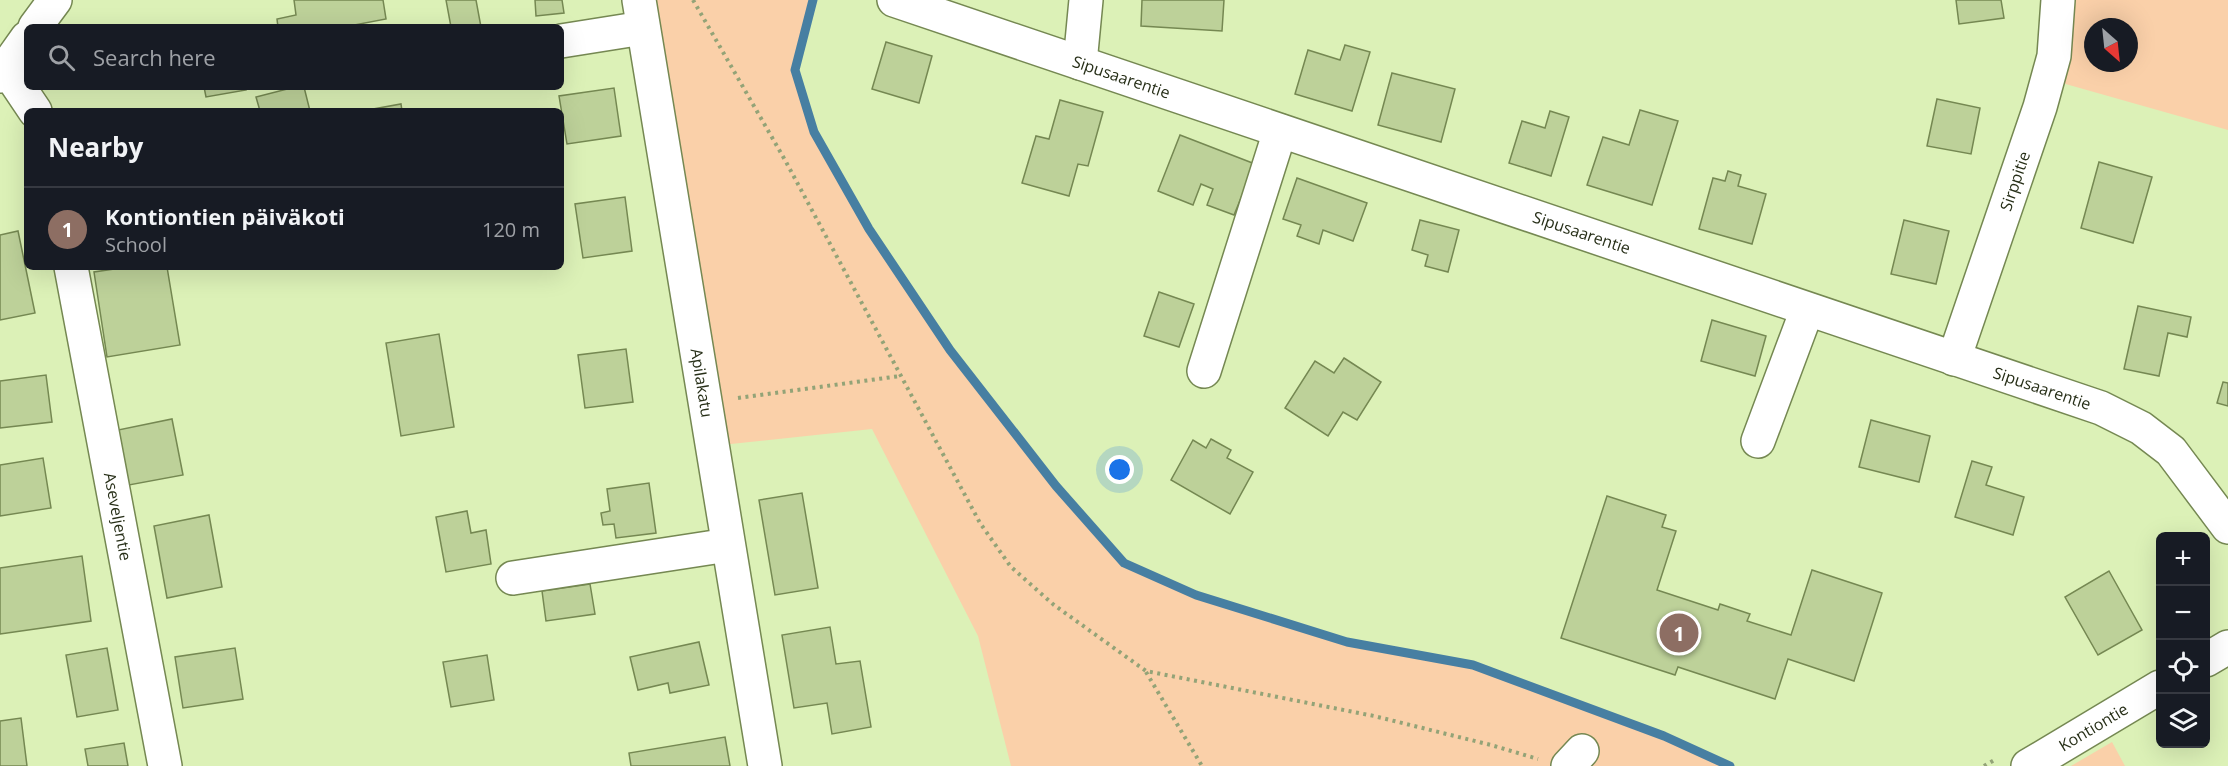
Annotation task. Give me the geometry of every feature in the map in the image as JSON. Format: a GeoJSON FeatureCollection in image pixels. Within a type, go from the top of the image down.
{"type":"FeatureCollection","features":[{"type":"Feature","properties":{"kind":"street"},"geometry":{"type":"LineString","coordinates":[[37,24],[55,0]]}},
{"type":"Feature","properties":{"kind":"street","name":"Sipusaarentie"},"geometry":{"type":"LineString","coordinates":[[894,0],[2101,408],[2141,428],[2171,452],[2228,527]]}},
{"type":"Feature","properties":{"kind":"street"},"geometry":{"type":"LineString","coordinates":[[1080,63],[1086,0]]}},
{"type":"Feature","properties":{"kind":"street","name":"Sirppitie"},"geometry":{"type":"LineString","coordinates":[[1954,359],[2040,107],[2054,56],[2058,0]]}},
{"type":"Feature","properties":{"kind":"street"},"geometry":{"type":"LineString","coordinates":[[564,40],[641,14]]}},
{"type":"Feature","properties":{"kind":"street","name":"Apilakatu"},"geometry":{"type":"LineString","coordinates":[[641,14],[765,766]]}},
{"type":"Feature","properties":{"kind":"street"},"geometry":{"type":"LineString","coordinates":[[24,42],[3,72],[33,108]]}},
{"type":"Feature","properties":{"kind":"street"},"geometry":{"type":"LineString","coordinates":[[1204,371],[1280,131]]}},
{"type":"Feature","properties":{"kind":"street","name":"Aseveljentie"},"geometry":{"type":"LineString","coordinates":[[71,270],[165,766]]}},
{"type":"Feature","properties":{"kind":"street"},"geometry":{"type":"LineString","coordinates":[[1758,441],[1807,310]]}},
{"type":"Feature","properties":{"kind":"street"},"geometry":{"type":"LineString","coordinates":[[513,578],[728,545]]}},
{"type":"Feature","properties":{"kind":"street"},"geometry":{"type":"LineString","coordinates":[[2210,657],[2228,647]]}},
{"type":"Feature","properties":{"kind":"street","name":"Kontiontie"},"geometry":{"type":"LineString","coordinates":[[2028,766],[2156,689]]}},
{"type":"Feature","properties":{"kind":"path"},"geometry":{"type":"LineString","coordinates":[[693,0],[784,160],[980,523],[1011,567],[1054,605],[1146,671],[1202,766]]}},
{"type":"Feature","properties":{"kind":"path"},"geometry":{"type":"LineString","coordinates":[[705,402],[900,376]]}},
{"type":"Feature","properties":{"kind":"path"},"geometry":{"type":"LineString","coordinates":[[1146,671],[1374,716],[1491,745],[1566,760]]}},
{"type":"Feature","properties":{"kind":"shaded area"},"geometry":{"type":"Polygon","coordinates":[[[639,0],[813,0],[795,70],[814,132],[869,229],[950,350],[1056,486],[1124,563],[1196,595],[1347,642],[1473,665],[1664,736],[1730,766],[1011,766],[978,636],[872,429],[712,446],[639,0]]]}},
{"type":"Feature","properties":{"kind":"shaded area"},"geometry":{"type":"Polygon","coordinates":[[[2058,0],[2228,0],[2228,130],[2048,79],[2058,0]]]}},
{"type":"Feature","properties":{"kind":"shaded area"},"geometry":{"type":"Polygon","coordinates":[[[2112,742],[2125,766],[2071,766],[2112,742]]]}},
{"type":"Feature","properties":{"kind":"building"},"geometry":{"type":"Polygon","coordinates":[[[294,0],[383,0],[386,19],[360,24],[278,24],[277,19],[296,15],[294,0]]]}},
{"type":"Feature","properties":{"kind":"building"},"geometry":{"type":"Polygon","coordinates":[[[446,0],[476,0],[480,24],[450,24],[446,0]]]}},
{"type":"Feature","properties":{"kind":"building"},"geometry":{"type":"Polygon","coordinates":[[[535,0],[562,0],[564,13],[536,16],[535,0]]]}},
{"type":"Feature","properties":{"kind":"building"},"geometry":{"type":"Polygon","coordinates":[[[1142,0],[1224,0],[1222,31],[1141,26],[1142,0]]]}},
{"type":"Feature","properties":{"kind":"building"},"geometry":{"type":"Polygon","coordinates":[[[1956,0],[2001,0],[2004,18],[1959,24],[1956,0]]]}},
{"type":"Feature","properties":{"kind":"building"},"geometry":{"type":"Polygon","coordinates":[[[886,42],[932,56],[919,103],[872,89],[886,42]]]}},
{"type":"Feature","properties":{"kind":"building"},"geometry":{"type":"Polygon","coordinates":[[[1345,45],[1370,52],[1352,111],[1295,94],[1308,50],[1340,60],[1345,45]]]}},
{"type":"Feature","properties":{"kind":"building"},"geometry":{"type":"Polygon","coordinates":[[[1392,73],[1455,89],[1441,142],[1378,125],[1392,73]]]}},
{"type":"Feature","properties":{"kind":"building"},"geometry":{"type":"Polygon","coordinates":[[[614,88],[621,136],[567,144],[564,108],[561,108],[559,96],[614,88]]]}},
{"type":"Feature","properties":{"kind":"building"},"geometry":{"type":"Polygon","coordinates":[[[205,90],[246,90],[206,97],[205,90]]]}},
{"type":"Feature","properties":{"kind":"building"},"geometry":{"type":"Polygon","coordinates":[[[283,90],[305,90],[309,108],[259,108],[256,97],[283,90]]]}},
{"type":"Feature","properties":{"kind":"building"},"geometry":{"type":"Polygon","coordinates":[[[1937,99],[1980,108],[1971,154],[1927,146],[1937,99]]]}},
{"type":"Feature","properties":{"kind":"building"},"geometry":{"type":"Polygon","coordinates":[[[1060,100],[1103,112],[1088,166],[1078,164],[1069,196],[1022,183],[1036,136],[1049,139],[1060,100]]]}},
{"type":"Feature","properties":{"kind":"building"},"geometry":{"type":"Polygon","coordinates":[[[401,104],[402,108],[379,108],[401,104]]]}},
{"type":"Feature","properties":{"kind":"building"},"geometry":{"type":"Polygon","coordinates":[[[1640,110],[1678,121],[1652,205],[1587,185],[1603,137],[1629,145],[1640,110]]]}},
{"type":"Feature","properties":{"kind":"building"},"geometry":{"type":"Polygon","coordinates":[[[1550,111],[1569,117],[1551,176],[1509,163],[1522,121],[1545,128],[1550,111]]]}},
{"type":"Feature","properties":{"kind":"building"},"geometry":{"type":"Polygon","coordinates":[[[1180,135],[1255,164],[1234,215],[1207,205],[1213,189],[1201,184],[1193,205],[1158,191],[1180,135]]]}},
{"type":"Feature","properties":{"kind":"building"},"geometry":{"type":"Polygon","coordinates":[[[2099,162],[2152,177],[2133,243],[2081,228],[2099,162]]]}},
{"type":"Feature","properties":{"kind":"building"},"geometry":{"type":"Polygon","coordinates":[[[1728,171],[1741,175],[1738,186],[1766,194],[1752,244],[1699,229],[1713,178],[1725,181],[1728,171]]]}},
{"type":"Feature","properties":{"kind":"building"},"geometry":{"type":"Polygon","coordinates":[[[1297,178],[1367,203],[1353,241],[1323,230],[1319,244],[1297,236],[1301,225],[1283,219],[1297,178]]]}},
{"type":"Feature","properties":{"kind":"building"},"geometry":{"type":"Polygon","coordinates":[[[625,197],[632,251],[583,258],[575,204],[625,197]]]}},
{"type":"Feature","properties":{"kind":"building"},"geometry":{"type":"Polygon","coordinates":[[[1420,220],[1459,230],[1448,272],[1425,266],[1428,255],[1412,250],[1420,220]]]}},
{"type":"Feature","properties":{"kind":"building"},"geometry":{"type":"Polygon","coordinates":[[[1904,220],[1949,231],[1936,284],[1891,274],[1904,220]]]}},
{"type":"Feature","properties":{"kind":"building"},"geometry":{"type":"Polygon","coordinates":[[[18,231],[24,270],[26,270],[35,313],[0,320],[0,235],[18,231]]]}},
{"type":"Feature","properties":{"kind":"building"},"geometry":{"type":"Polygon","coordinates":[[[168,270],[180,345],[107,357],[94,272],[168,270]]]}},
{"type":"Feature","properties":{"kind":"building"},"geometry":{"type":"Polygon","coordinates":[[[1159,292],[1194,304],[1179,347],[1144,336],[1159,292]]]}},
{"type":"Feature","properties":{"kind":"building"},"geometry":{"type":"Polygon","coordinates":[[[2138,306],[2191,317],[2187,337],[2168,333],[2159,376],[2124,369],[2138,306]]]}},
{"type":"Feature","properties":{"kind":"building"},"geometry":{"type":"Polygon","coordinates":[[[1712,320],[1766,336],[1755,376],[1701,361],[1712,320]]]}},
{"type":"Feature","properties":{"kind":"building"},"geometry":{"type":"Polygon","coordinates":[[[439,334],[454,427],[401,436],[386,343],[439,334]]]}},
{"type":"Feature","properties":{"kind":"building"},"geometry":{"type":"Polygon","coordinates":[[[626,349],[633,402],[585,408],[578,355],[626,349]]]}},
{"type":"Feature","properties":{"kind":"building"},"geometry":{"type":"Polygon","coordinates":[[[1344,358],[1381,382],[1357,420],[1343,412],[1328,436],[1285,408],[1315,361],[1334,373],[1344,358]]]}},
{"type":"Feature","properties":{"kind":"building"},"geometry":{"type":"Polygon","coordinates":[[[46,375],[52,422],[0,428],[0,381],[46,375]]]}},
{"type":"Feature","properties":{"kind":"building"},"geometry":{"type":"Polygon","coordinates":[[[2223,382],[2228,383],[2228,406],[2217,403],[2223,382]]]}},
{"type":"Feature","properties":{"kind":"building"},"geometry":{"type":"Polygon","coordinates":[[[172,419],[183,475],[129,485],[118,430],[172,419]]]}},
{"type":"Feature","properties":{"kind":"building"},"geometry":{"type":"Polygon","coordinates":[[[1871,420],[1930,436],[1919,482],[1859,467],[1871,420]]]}},
{"type":"Feature","properties":{"kind":"building"},"geometry":{"type":"Polygon","coordinates":[[[1211,439],[1231,450],[1227,458],[1253,472],[1230,514],[1171,480],[1193,440],[1206,448],[1211,439]]]}},
{"type":"Feature","properties":{"kind":"building"},"geometry":{"type":"Polygon","coordinates":[[[43,458],[51,508],[0,516],[0,465],[43,458]]]}},
{"type":"Feature","properties":{"kind":"building"},"geometry":{"type":"Polygon","coordinates":[[[1972,461],[1992,467],[1986,485],[2024,497],[2013,535],[1955,517],[1972,461]]]}},
{"type":"Feature","properties":{"kind":"building"},"geometry":{"type":"Polygon","coordinates":[[[649,483],[656,533],[616,538],[614,524],[603,525],[601,513],[610,511],[607,489],[649,483]]]}},
{"type":"Feature","properties":{"kind":"building"},"geometry":{"type":"Polygon","coordinates":[[[802,493],[818,588],[775,595],[759,500],[802,493]]]}},
{"type":"Feature","properties":{"kind":"building"},"geometry":{"type":"Polygon","coordinates":[[[1607,496],[1666,515],[1662,527],[1676,531],[1657,590],[1718,610],[1720,604],[1750,614],[1747,621],[1791,635],[1812,570],[1882,593],[1854,681],[1788,659],[1775,699],[1678,667],[1675,675],[1561,638],[1607,496]]]}},
{"type":"Feature","properties":{"kind":"building"},"geometry":{"type":"Polygon","coordinates":[[[467,511],[471,533],[486,530],[491,564],[446,572],[436,517],[467,511]]]}},
{"type":"Feature","properties":{"kind":"building"},"geometry":{"type":"Polygon","coordinates":[[[209,515],[222,587],[167,598],[154,526],[209,515]]]}},
{"type":"Feature","properties":{"kind":"building"},"geometry":{"type":"Polygon","coordinates":[[[82,556],[91,621],[0,634],[0,568],[82,556]]]}},
{"type":"Feature","properties":{"kind":"building"},"geometry":{"type":"Polygon","coordinates":[[[2109,571],[2142,630],[2098,655],[2065,597],[2109,571]]]}},
{"type":"Feature","properties":{"kind":"building"},"geometry":{"type":"Polygon","coordinates":[[[590,584],[595,614],[546,621],[542,591],[590,584]]]}},
{"type":"Feature","properties":{"kind":"building"},"geometry":{"type":"Polygon","coordinates":[[[830,627],[836,664],[860,661],[871,727],[832,734],[827,703],[794,708],[782,635],[830,627]]]}},
{"type":"Feature","properties":{"kind":"building"},"geometry":{"type":"Polygon","coordinates":[[[699,642],[709,685],[670,693],[668,683],[638,690],[630,657],[699,642]]]}},
{"type":"Feature","properties":{"kind":"building"},"geometry":{"type":"Polygon","coordinates":[[[107,648],[118,710],[77,717],[66,655],[107,648]]]}},
{"type":"Feature","properties":{"kind":"building"},"geometry":{"type":"Polygon","coordinates":[[[235,648],[243,699],[183,708],[175,657],[235,648]]]}},
{"type":"Feature","properties":{"kind":"building"},"geometry":{"type":"Polygon","coordinates":[[[487,655],[494,700],[451,707],[443,662],[487,655]]]}},
{"type":"Feature","properties":{"kind":"building"},"geometry":{"type":"Polygon","coordinates":[[[21,718],[27,766],[0,766],[0,721],[21,718]]]}},
{"type":"Feature","properties":{"kind":"building"},"geometry":{"type":"Polygon","coordinates":[[[725,737],[730,766],[631,766],[629,753],[725,737]]]}},
{"type":"Feature","properties":{"kind":"building"},"geometry":{"type":"Polygon","coordinates":[[[124,743],[128,766],[88,766],[85,749],[124,743]]]}},
{"type":"Feature","properties":{"kind":"waterway"},"geometry":{"type":"LineString","coordinates":[[813,0],[795,70],[814,132],[869,229],[950,350],[1056,486],[1124,563],[1196,595],[1347,642],[1473,665],[1664,736],[1730,766]]}},
{"type":"Feature","properties":{"kind":"place","name":"Kontiontien päiväkoti"},"geometry":{"type":"Point","coordinates":[1679,633]}}]}
